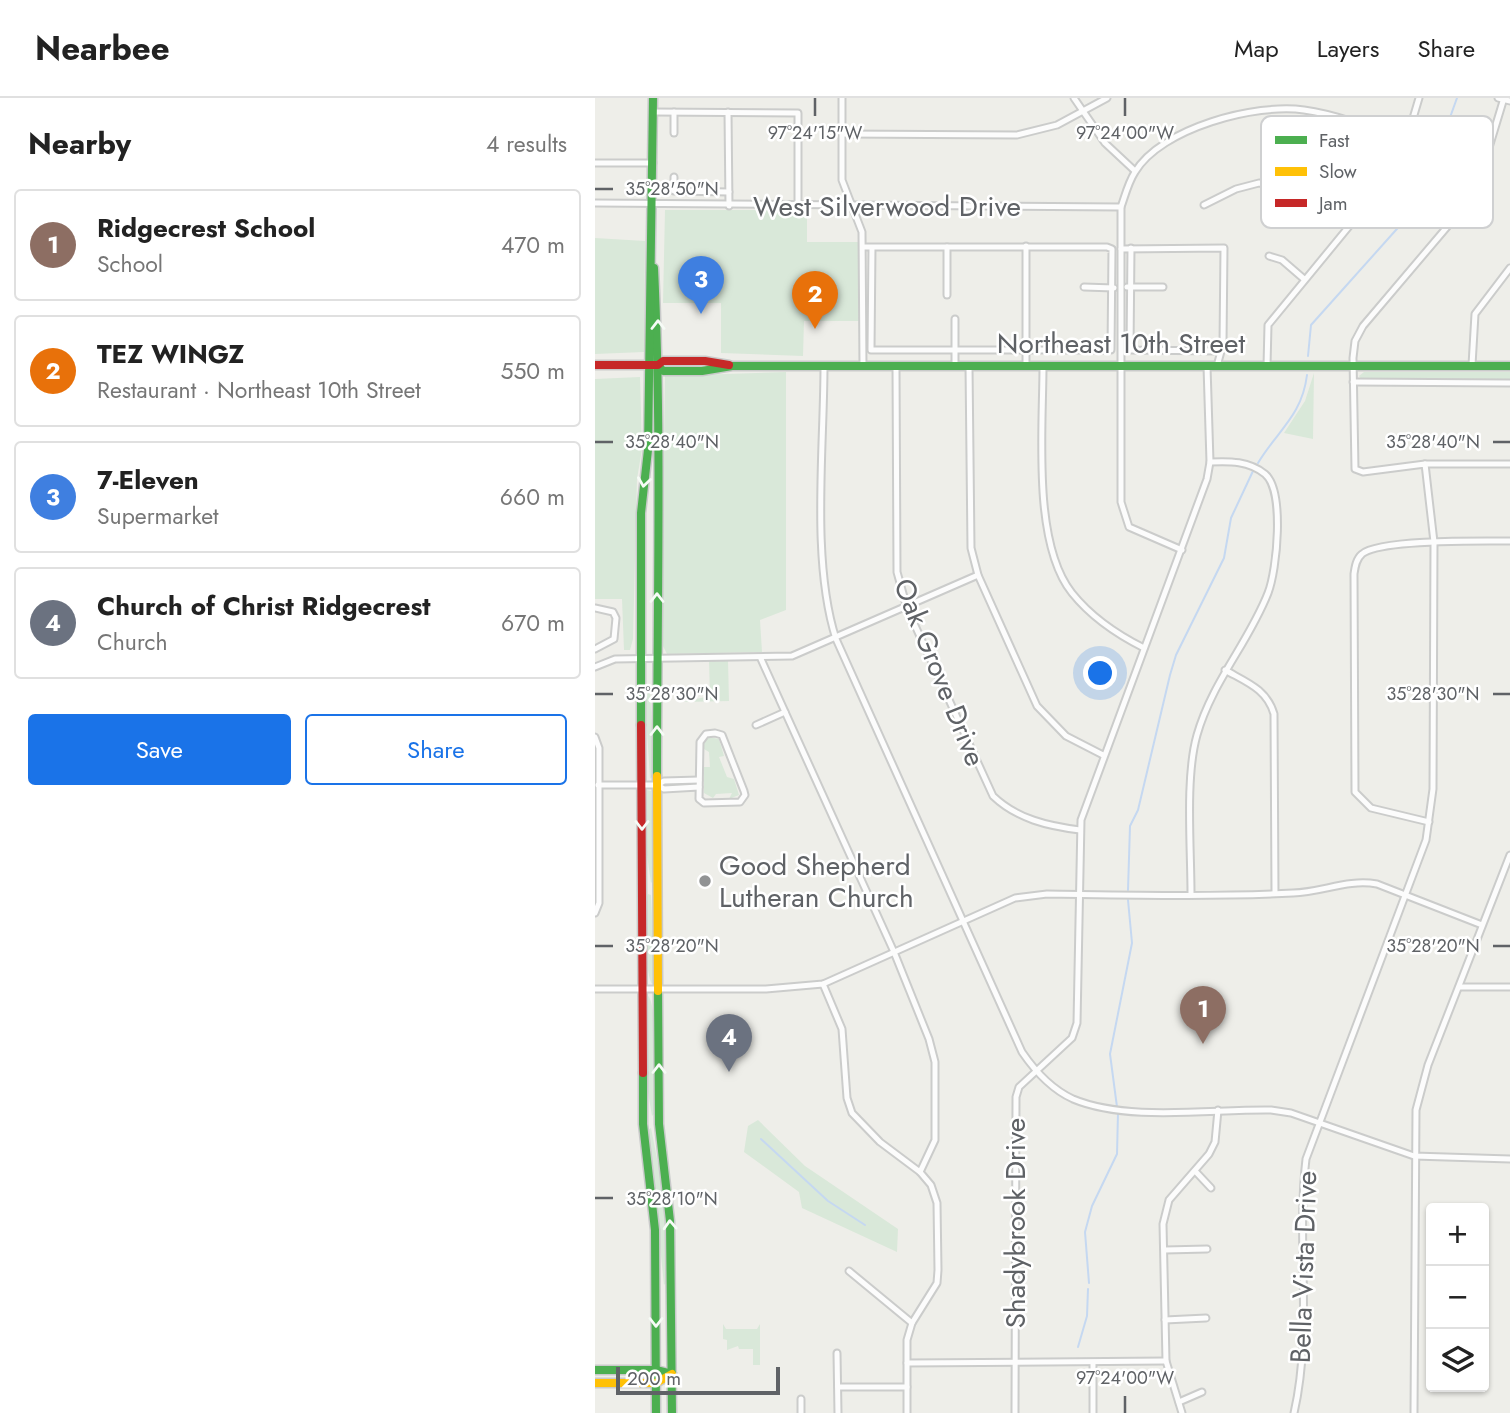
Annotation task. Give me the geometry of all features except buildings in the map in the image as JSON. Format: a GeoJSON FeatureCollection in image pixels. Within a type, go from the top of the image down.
{"type":"FeatureCollection","features":[{"type":"Feature","properties":{"kind":"main road"},"geometry":{"type":"LineString","coordinates":[[653,98],[653,260],[648,303],[648,450],[641,513],[641,694],[643,1124],[655,1230],[656,1413]]}},
{"type":"Feature","properties":{"kind":"main road"},"geometry":{"type":"LineString","coordinates":[[653,260],[658,293],[659,365],[656,513],[659,1124],[670,1221],[672,1413]]}},
{"type":"Feature","properties":{"kind":"main road","name":"Northeast 10th Street"},"geometry":{"type":"LineString","coordinates":[[595,365],[659,365],[663,371],[702,371],[732,366],[1510,366]]}},
{"type":"Feature","properties":{"kind":"main road"},"geometry":{"type":"LineString","coordinates":[[641,513],[656,513]]}},
{"type":"Feature","properties":{"kind":"main road"},"geometry":{"type":"LineString","coordinates":[[641,694],[657,677]]}},
{"type":"Feature","properties":{"kind":"main road"},"geometry":{"type":"LineString","coordinates":[[642,888],[658,888]]}},
{"type":"Feature","properties":{"kind":"main road"},"geometry":{"type":"LineString","coordinates":[[643,1124],[659,1124]]}},
{"type":"Feature","properties":{"kind":"main road"},"geometry":{"type":"LineString","coordinates":[[595,1370],[656,1370],[672,1374]]}},
{"type":"Feature","properties":{"kind":"main road"},"geometry":{"type":"LineString","coordinates":[[595,1383],[656,1383],[672,1374]]}},
{"type":"Feature","properties":{"kind":"street"},"geometry":{"type":"LineString","coordinates":[[842,98],[842,180],[859,218],[863,247],[863,366]]}},
{"type":"Feature","properties":{"kind":"street"},"geometry":{"type":"LineString","coordinates":[[1074,98],[1105,143],[1135,171]]}},
{"type":"Feature","properties":{"kind":"street"},"geometry":{"type":"LineString","coordinates":[[842,134],[1017,135],[1057,125],[1107,98]]}},
{"type":"Feature","properties":{"kind":"street"},"geometry":{"type":"LineString","coordinates":[[1414,116],[1419,98]]}},
{"type":"Feature","properties":{"kind":"street"},"geometry":{"type":"LineString","coordinates":[[1493,135],[1504,99]]}},
{"type":"Feature","properties":{"kind":"street"},"geometry":{"type":"LineString","coordinates":[[1182,550],[1138,533],[1123,517],[1121,207],[1135,171],[1167,144],[1206,122],[1249,110],[1302,109],[1333,116]]}},
{"type":"Feature","properties":{"kind":"street"},"geometry":{"type":"LineString","coordinates":[[653,112],[798,113],[798,206]]}},
{"type":"Feature","properties":{"kind":"street"},"geometry":{"type":"LineString","coordinates":[[674,112],[674,133]]}},
{"type":"Feature","properties":{"kind":"street"},"geometry":{"type":"LineString","coordinates":[[728,112],[729,206]]}},
{"type":"Feature","properties":{"kind":"street"},"geometry":{"type":"LineString","coordinates":[[595,163],[653,163]]}},
{"type":"Feature","properties":{"kind":"street"},"geometry":{"type":"LineString","coordinates":[[674,177],[674,191],[729,192]]}},
{"type":"Feature","properties":{"kind":"street"},"geometry":{"type":"LineString","coordinates":[[1204,205],[1236,189],[1261,183]]}},
{"type":"Feature","properties":{"kind":"street","name":"West Silverwood Drive"},"geometry":{"type":"LineString","coordinates":[[595,203],[1121,207]]}},
{"type":"Feature","properties":{"kind":"street"},"geometry":{"type":"LineString","coordinates":[[1267,366],[1268,325],[1346,228]]}},
{"type":"Feature","properties":{"kind":"street"},"geometry":{"type":"LineString","coordinates":[[1446,228],[1363,326],[1355,341],[1355,469],[1363,472],[1425,464],[1510,464]]}},
{"type":"Feature","properties":{"kind":"street"},"geometry":{"type":"LineString","coordinates":[[863,247],[1026,246],[1112,249],[1111,350],[871,350],[871,247]]}},
{"type":"Feature","properties":{"kind":"street"},"geometry":{"type":"LineString","coordinates":[[1026,246],[1026,366]]}},
{"type":"Feature","properties":{"kind":"street"},"geometry":{"type":"LineString","coordinates":[[947,247],[947,295]]}},
{"type":"Feature","properties":{"kind":"street"},"geometry":{"type":"LineString","coordinates":[[1131,248],[1130,350],[1219,351]]}},
{"type":"Feature","properties":{"kind":"street"},"geometry":{"type":"LineString","coordinates":[[1121,249],[1224,248],[1223,344],[1217,366]]}},
{"type":"Feature","properties":{"kind":"street"},"geometry":{"type":"LineString","coordinates":[[1269,256],[1282,260],[1304,279]]}},
{"type":"Feature","properties":{"kind":"street"},"geometry":{"type":"LineString","coordinates":[[1472,365],[1475,314],[1510,268]]}},
{"type":"Feature","properties":{"kind":"street"},"geometry":{"type":"LineString","coordinates":[[1084,287],[1163,287]]}},
{"type":"Feature","properties":{"kind":"street"},"geometry":{"type":"LineString","coordinates":[[955,319],[955,366]]}},
{"type":"Feature","properties":{"kind":"street"},"geometry":{"type":"LineString","coordinates":[[1149,366],[1150,350]]}},
{"type":"Feature","properties":{"kind":"street"},"geometry":{"type":"LineString","coordinates":[[824,366],[822,558],[825,601],[836,639],[1022,1052],[1035,1072],[1071,1098],[1112,1108],[1271,1110],[1414,1156],[1510,1159]]}},
{"type":"Feature","properties":{"kind":"street","name":"Oak Grove Drive"},"geometry":{"type":"LineString","coordinates":[[896,366],[897,572],[907,608],[993,796],[1015,813],[1058,827],[1080,830]]}},
{"type":"Feature","properties":{"kind":"street"},"geometry":{"type":"LineString","coordinates":[[969,366],[971,548],[978,575],[1037,706],[1066,736],[1103,755]]}},
{"type":"Feature","properties":{"kind":"street"},"geometry":{"type":"LineString","coordinates":[[1043,366],[1045,511],[1058,565],[1071,592],[1108,630],[1144,648]]}},
{"type":"Feature","properties":{"kind":"street","name":"Shadybrook Drive"},"geometry":{"type":"LineString","coordinates":[[1016,1413],[1014,1110],[1019,1087],[1072,1038],[1077,1023],[1080,830],[1086,800],[1197,513],[1210,462],[1207,366]]}},
{"type":"Feature","properties":{"kind":"street"},"geometry":{"type":"LineString","coordinates":[[1353,382],[1510,383]]}},
{"type":"Feature","properties":{"kind":"street"},"geometry":{"type":"LineString","coordinates":[[1191,893],[1193,751],[1197,732],[1225,670],[1257,618],[1269,590],[1276,550],[1275,487],[1260,471],[1239,462],[1210,462]]}},
{"type":"Feature","properties":{"kind":"street","name":"Bella Vista Drive"},"geometry":{"type":"LineString","coordinates":[[1294,1413],[1303,1341],[1302,1193],[1305,1159],[1406,896],[1426,840],[1429,822],[1433,789],[1434,542],[1425,464]]}},
{"type":"Feature","properties":{"kind":"street"},"geometry":{"type":"LineString","coordinates":[[1429,822],[1371,808],[1355,792],[1353,574],[1362,554],[1372,549],[1434,542],[1510,541]]}},
{"type":"Feature","properties":{"kind":"street"},"geometry":{"type":"LineString","coordinates":[[595,667],[604,661],[615,659],[761,659],[792,656],[978,575]]}},
{"type":"Feature","properties":{"kind":"street"},"geometry":{"type":"LineString","coordinates":[[595,608],[613,612],[616,618],[614,639],[610,648],[615,659]]}},
{"type":"Feature","properties":{"kind":"street"},"geometry":{"type":"LineString","coordinates":[[604,661],[596,649],[610,648]]}},
{"type":"Feature","properties":{"kind":"street"},"geometry":{"type":"LineString","coordinates":[[761,659],[894,952],[935,1062],[935,1140],[920,1172]]}},
{"type":"Feature","properties":{"kind":"street"},"geometry":{"type":"LineString","coordinates":[[1225,670],[1263,692],[1270,701],[1274,714],[1275,893]]}},
{"type":"Feature","properties":{"kind":"street"},"geometry":{"type":"LineString","coordinates":[[756,725],[785,712]]}},
{"type":"Feature","properties":{"kind":"street"},"geometry":{"type":"LineString","coordinates":[[720,733],[744,791],[744,800],[704,803],[699,799],[699,787],[700,742],[706,734],[720,733]]}},
{"type":"Feature","properties":{"kind":"street"},"geometry":{"type":"LineString","coordinates":[[595,737],[599,748],[599,902],[595,913]]}},
{"type":"Feature","properties":{"kind":"street"},"geometry":{"type":"LineString","coordinates":[[598,785],[657,785],[664,781],[699,780]]}},
{"type":"Feature","properties":{"kind":"street"},"geometry":{"type":"LineString","coordinates":[[657,785],[664,789],[699,787]]}},
{"type":"Feature","properties":{"kind":"street"},"geometry":{"type":"LineString","coordinates":[[1414,1413],[1414,1156],[1419,1093],[1510,855]]}},
{"type":"Feature","properties":{"kind":"street"},"geometry":{"type":"LineString","coordinates":[[595,989],[766,989],[823,984],[1015,898],[1078,894],[1310,892],[1346,882],[1363,881],[1482,925]]}},
{"type":"Feature","properties":{"kind":"street"},"geometry":{"type":"LineString","coordinates":[[823,984],[842,1029],[847,1098],[852,1113],[880,1142],[920,1172],[931,1185],[937,1203],[938,1270],[930,1297],[912,1323],[907,1340],[907,1413]]}},
{"type":"Feature","properties":{"kind":"street"},"geometry":{"type":"LineString","coordinates":[[1459,987],[1510,986]]}},
{"type":"Feature","properties":{"kind":"street"},"geometry":{"type":"LineString","coordinates":[[1182,1413],[1166,1361],[1163,1224],[1169,1200],[1196,1172],[1215,1142],[1218,1110]]}},
{"type":"Feature","properties":{"kind":"street"},"geometry":{"type":"LineString","coordinates":[[1196,1172],[1211,1188]]}},
{"type":"Feature","properties":{"kind":"street"},"geometry":{"type":"LineString","coordinates":[[1165,1250],[1207,1249]]}},
{"type":"Feature","properties":{"kind":"street"},"geometry":{"type":"LineString","coordinates":[[849,1271],[912,1323]]}},
{"type":"Feature","properties":{"kind":"street"},"geometry":{"type":"LineString","coordinates":[[1165,1320],[1206,1318]]}},
{"type":"Feature","properties":{"kind":"street"},"geometry":{"type":"LineString","coordinates":[[838,1353],[838,1413]]}},
{"type":"Feature","properties":{"kind":"street"},"geometry":{"type":"LineString","coordinates":[[907,1363],[1093,1364],[1166,1361]]}},
{"type":"Feature","properties":{"kind":"street"},"geometry":{"type":"LineString","coordinates":[[1093,1364],[1093,1413]]}},
{"type":"Feature","properties":{"kind":"street"},"geometry":{"type":"LineString","coordinates":[[838,1387],[907,1387]]}},
{"type":"Feature","properties":{"kind":"street"},"geometry":{"type":"LineString","coordinates":[[1179,1402],[1202,1392]]}},
{"type":"Feature","properties":{"kind":"street"},"geometry":{"type":"LineString","coordinates":[[801,1399],[801,1413]]}},
{"type":"Feature","properties":{"kind":"green space"},"geometry":{"type":"Polygon","coordinates":[[[665,210],[807,210],[807,242],[859,242],[860,321],[804,321],[803,356],[721,353],[721,303],[663,303],[665,210]]]}},
{"type":"Feature","properties":{"kind":"green space"},"geometry":{"type":"Polygon","coordinates":[[[595,238],[645,241],[644,352],[595,354],[595,238]]]}},
{"type":"Feature","properties":{"kind":"green space"},"geometry":{"type":"Polygon","coordinates":[[[786,372],[786,610],[760,620],[762,652],[667,654],[661,642],[665,376],[786,372]]]}},
{"type":"Feature","properties":{"kind":"green space"},"geometry":{"type":"Polygon","coordinates":[[[1364,372],[1510,372],[1510,380],[1362,380],[1359,376],[1364,372]]]}},
{"type":"Feature","properties":{"kind":"green space"},"geometry":{"type":"Polygon","coordinates":[[[1314,373],[1313,439],[1284,433],[1305,401],[1314,373]]]}},
{"type":"Feature","properties":{"kind":"green space"},"geometry":{"type":"Polygon","coordinates":[[[640,377],[642,449],[637,479],[633,639],[630,650],[624,650],[622,599],[595,599],[595,379],[640,377]]]}},
{"type":"Feature","properties":{"kind":"green space"},"geometry":{"type":"Polygon","coordinates":[[[709,661],[728,661],[729,701],[683,702],[710,696],[709,661]]]}},
{"type":"Feature","properties":{"kind":"green space"},"geometry":{"type":"Polygon","coordinates":[[[650,688],[654,774],[650,779],[645,700],[650,688]]]}},
{"type":"Feature","properties":{"kind":"green space"},"geometry":{"type":"Polygon","coordinates":[[[709,737],[719,739],[724,756],[719,757],[727,777],[734,779],[739,795],[729,799],[732,793],[716,794],[713,798],[704,793],[704,767],[710,767],[709,752],[704,749],[703,743],[709,737]]]}},
{"type":"Feature","properties":{"kind":"green space"},"geometry":{"type":"Polygon","coordinates":[[[647,790],[651,791],[654,880],[651,883],[646,848],[647,790]]]}},
{"type":"Feature","properties":{"kind":"green space"},"geometry":{"type":"Polygon","coordinates":[[[648,894],[651,895],[655,979],[652,984],[645,940],[648,894]]]}},
{"type":"Feature","properties":{"kind":"green space"},"geometry":{"type":"Polygon","coordinates":[[[648,996],[653,1015],[655,1050],[656,1112],[652,1116],[647,1086],[648,996]]]}},
{"type":"Feature","properties":{"kind":"green space"},"geometry":{"type":"Polygon","coordinates":[[[758,1120],[805,1166],[898,1229],[897,1252],[802,1208],[799,1192],[744,1152],[748,1126],[758,1120]]]}},
{"type":"Feature","properties":{"kind":"green space"},"geometry":{"type":"Polygon","coordinates":[[[651,1128],[665,1199],[668,1280],[664,1285],[648,1130],[651,1128]]]}},
{"type":"Feature","properties":{"kind":"green space"},"geometry":{"type":"Polygon","coordinates":[[[723,1324],[726,1329],[757,1329],[760,1324],[760,1365],[753,1365],[753,1349],[739,1349],[738,1346],[727,1350],[727,1340],[723,1339],[723,1324]]]}},
{"type":"Feature","properties":{"kind":"waterway"},"geometry":{"type":"LineString","coordinates":[[1451,116],[1457,98]]}},
{"type":"Feature","properties":{"kind":"waterway"},"geometry":{"type":"LineString","coordinates":[[1308,356],[1311,325],[1398,228]]}},
{"type":"Feature","properties":{"kind":"waterway"},"geometry":{"type":"LineString","coordinates":[[1258,463],[1300,402],[1307,375]]}},
{"type":"Feature","properties":{"kind":"waterway"},"geometry":{"type":"LineString","coordinates":[[1128,890],[1130,826],[1138,810],[1170,675],[1176,655],[1224,558],[1231,518],[1253,471]]}},
{"type":"Feature","properties":{"kind":"waterway"},"geometry":{"type":"LineString","coordinates":[[1117,1107],[1110,1054],[1132,943],[1128,900]]}},
{"type":"Feature","properties":{"kind":"waterway"},"geometry":{"type":"LineString","coordinates":[[1089,1283],[1085,1232],[1092,1206],[1117,1154],[1118,1113]]}},
{"type":"Feature","properties":{"kind":"waterway"},"geometry":{"type":"LineString","coordinates":[[761,1139],[828,1201],[865,1225]]}},
{"type":"Feature","properties":{"kind":"waterway"},"geometry":{"type":"LineString","coordinates":[[1078,1347],[1087,1316],[1088,1289]]}},
{"type":"Feature","properties":{"kind":"traffic: fast"},"geometry":{"type":"LineString","coordinates":[[641,725],[641,513],[648,450],[653,98]]}},
{"type":"Feature","properties":{"kind":"traffic: fast"},"geometry":{"type":"LineString","coordinates":[[654,268],[658,458],[657,776]]}},
{"type":"Feature","properties":{"kind":"traffic: fast"},"geometry":{"type":"LineString","coordinates":[[658,365],[663,371],[702,371],[732,366],[1510,366]]}},
{"type":"Feature","properties":{"kind":"traffic: fast"},"geometry":{"type":"LineString","coordinates":[[658,991],[659,1124],[670,1221],[672,1413]]}},
{"type":"Feature","properties":{"kind":"traffic: fast"},"geometry":{"type":"LineString","coordinates":[[643,1073],[643,1124],[655,1230],[656,1413]]}},
{"type":"Feature","properties":{"kind":"traffic: fast"},"geometry":{"type":"LineString","coordinates":[[595,1370],[656,1370],[672,1374]]}},
{"type":"Feature","properties":{"kind":"traffic: slow"},"geometry":{"type":"LineString","coordinates":[[657,776],[658,991]]}},
{"type":"Feature","properties":{"kind":"traffic: slow"},"geometry":{"type":"LineString","coordinates":[[595,1383],[656,1383],[672,1374]]}},
{"type":"Feature","properties":{"kind":"traffic: jam"},"geometry":{"type":"LineString","coordinates":[[595,365],[658,365],[663,361],[705,361],[729,365]]}},
{"type":"Feature","properties":{"kind":"traffic: jam"},"geometry":{"type":"LineString","coordinates":[[641,725],[643,1073]]}},
{"type":"Feature","properties":{"kind":"place","name":"7-Eleven"},"geometry":{"type":"Point","coordinates":[701,314]}},
{"type":"Feature","properties":{"kind":"place","name":"TEZ WINGZ"},"geometry":{"type":"Point","coordinates":[815,329]}},
{"type":"Feature","properties":{"kind":"place","name":"Good Shepherd Lutheran Church"},"geometry":{"type":"Point","coordinates":[705,881]}},
{"type":"Feature","properties":{"kind":"place","name":"Ridgecrest School"},"geometry":{"type":"Point","coordinates":[1203,1044]}},
{"type":"Feature","properties":{"kind":"place","name":"Church of Christ Ridgecrest"},"geometry":{"type":"Point","coordinates":[729,1072]}}]}
